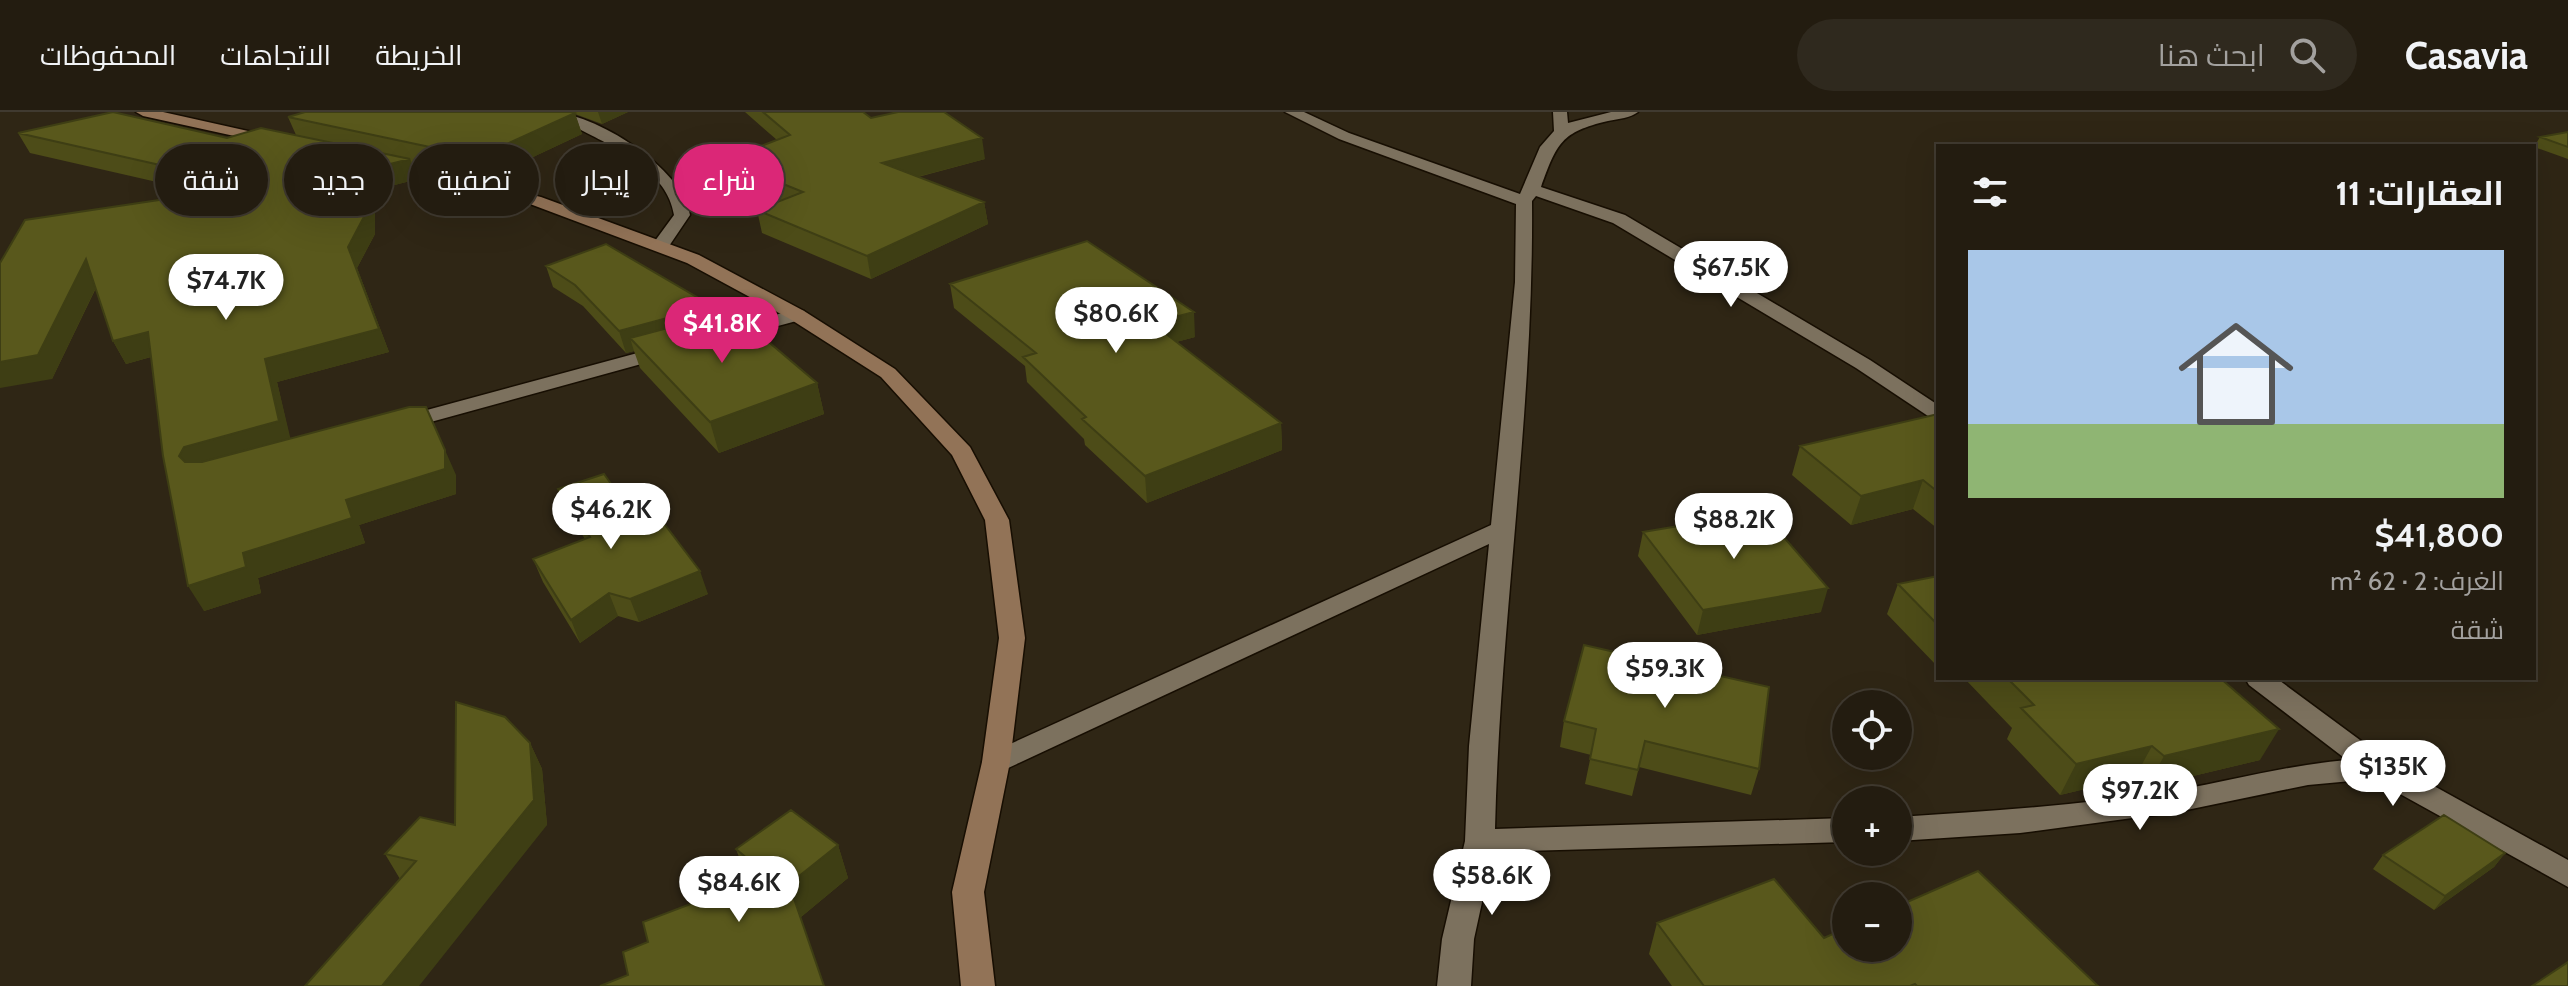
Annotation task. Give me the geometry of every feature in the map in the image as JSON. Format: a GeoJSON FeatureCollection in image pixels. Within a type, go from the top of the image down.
{"type":"FeatureCollection","features":[{"type":"Feature","properties":{"kind":"main road"},"geometry":{"type":"LineString","coordinates":[[143,112],[286,144]]}},
{"type":"Feature","properties":{"kind":"main road"},"geometry":{"type":"LineString","coordinates":[[393,167],[535,200],[693,259],[797,315],[888,373],[962,452],[997,520],[1012,638],[996,762],[968,892],[978,986]]}},
{"type":"Feature","properties":{"kind":"street"},"geometry":{"type":"LineString","coordinates":[[556,112],[635,155],[675,189],[682,200],[682,218],[661,245]]}},
{"type":"Feature","properties":{"kind":"street"},"geometry":{"type":"LineString","coordinates":[[1292,112],[1344,136],[1528,195],[1619,219],[1863,364],[1936,413]]}},
{"type":"Feature","properties":{"kind":"street"},"geometry":{"type":"LineString","coordinates":[[1454,986],[1458,939],[1480,841],[1483,746],[1524,282],[1528,195],[1561,122],[1580,123],[1631,112]]}},
{"type":"Feature","properties":{"kind":"street"},"geometry":{"type":"LineString","coordinates":[[370,432],[797,315]]}},
{"type":"Feature","properties":{"kind":"street"},"geometry":{"type":"LineString","coordinates":[[996,762],[1502,529]]}},
{"type":"Feature","properties":{"kind":"street"},"geometry":{"type":"LineString","coordinates":[[2261,680],[2377,768],[2568,875]]}},
{"type":"Feature","properties":{"kind":"street"},"geometry":{"type":"LineString","coordinates":[[1912,828],[2020,821],[2177,801],[2308,774],[2377,768]]}},
{"type":"Feature","properties":{"kind":"street"},"geometry":{"type":"LineString","coordinates":[[1480,841],[1832,830]]}},
{"type":"Feature","properties":{"kind":"building"},"geometry":{"type":"Polygon","coordinates":[[[113,112],[227,138],[261,128],[338,144],[284,144],[284,216],[364,216],[348,247],[379,329],[265,359],[279,421],[184,447],[179,456],[185,462],[202,462],[409,407],[426,407],[445,450],[445,469],[346,500],[352,518],[243,553],[246,567],[188,586],[163,456],[148,332],[113,341],[86,259],[38,355],[0,362],[0,263],[25,220],[155,201],[155,216],[268,216],[268,144],[155,144],[155,164],[18,133],[113,112]]]}},
{"type":"Feature","properties":{"kind":"building"},"geometry":{"type":"Polygon","coordinates":[[[305,112],[575,113],[507,144],[416,144],[288,117],[305,112]]]}},
{"type":"Feature","properties":{"kind":"building"},"geometry":{"type":"Polygon","coordinates":[[[763,112],[863,112],[871,118],[898,112],[944,112],[982,138],[882,163],[984,202],[867,256],[771,216],[784,216],[784,199],[803,192],[784,184],[784,144],[766,144],[790,135],[763,112]]]}},
{"type":"Feature","properties":{"kind":"building"},"geometry":{"type":"Polygon","coordinates":[[[2568,132],[2568,147],[2540,137],[2568,132]]]}},
{"type":"Feature","properties":{"kind":"building"},"geometry":{"type":"Polygon","coordinates":[[[393,155],[409,159],[393,163],[393,155]]]}},
{"type":"Feature","properties":{"kind":"building"},"geometry":{"type":"Polygon","coordinates":[[[1087,241],[1194,312],[1152,323],[1281,423],[1145,476],[1082,419],[1086,417],[1023,357],[1036,353],[950,284],[1087,241]]]}},
{"type":"Feature","properties":{"kind":"building"},"geometry":{"type":"Polygon","coordinates":[[[606,244],[712,306],[619,331],[575,285],[546,266],[606,244]]]}},
{"type":"Feature","properties":{"kind":"building"},"geometry":{"type":"Polygon","coordinates":[[[732,311],[817,383],[710,422],[630,338],[732,311]]]}},
{"type":"Feature","properties":{"kind":"building"},"geometry":{"type":"Polygon","coordinates":[[[1936,414],[1936,490],[1923,480],[1861,496],[1800,446],[1936,414]]]}},
{"type":"Feature","properties":{"kind":"building"},"geometry":{"type":"Polygon","coordinates":[[[604,474],[637,520],[656,513],[700,571],[630,599],[609,593],[571,620],[533,559],[590,537],[558,489],[604,474]]]}},
{"type":"Feature","properties":{"kind":"building"},"geometry":{"type":"Polygon","coordinates":[[[1762,512],[1828,588],[1703,610],[1643,532],[1762,512]]]}},
{"type":"Feature","properties":{"kind":"building"},"geometry":{"type":"Polygon","coordinates":[[[1936,576],[1936,623],[1898,584],[1936,576]]]}},
{"type":"Feature","properties":{"kind":"building"},"geometry":{"type":"Polygon","coordinates":[[[1584,645],[1769,687],[1759,769],[1645,741],[1638,770],[1590,759],[1596,729],[1564,721],[1584,645]]]}},
{"type":"Feature","properties":{"kind":"building"},"geometry":{"type":"Polygon","coordinates":[[[2009,680],[2222,680],[2279,729],[2164,756],[2152,746],[2076,764],[2021,708],[2034,705],[2009,680]]]}},
{"type":"Feature","properties":{"kind":"building"},"geometry":{"type":"Polygon","coordinates":[[[456,702],[505,717],[530,743],[534,800],[382,986],[305,986],[416,861],[385,854],[420,817],[455,825],[456,702]]]}},
{"type":"Feature","properties":{"kind":"building"},"geometry":{"type":"Polygon","coordinates":[[[791,810],[838,845],[789,884],[824,986],[600,986],[628,975],[623,952],[648,942],[643,922],[767,875],[736,849],[791,810]]]}},
{"type":"Feature","properties":{"kind":"building"},"geometry":{"type":"Polygon","coordinates":[[[2444,815],[2505,853],[2445,896],[2383,855],[2444,815]]]}},
{"type":"Feature","properties":{"kind":"building"},"geometry":{"type":"Polygon","coordinates":[[[1978,871],[2098,986],[1704,986],[1657,923],[1774,879],[1824,938],[1832,934],[1832,962],[1912,962],[1912,900],[1978,871]]]}},
{"type":"Feature","properties":{"kind":"building"},"geometry":{"type":"Polygon","coordinates":[[[2568,962],[2568,986],[2532,986],[2568,962]]]}}]}
